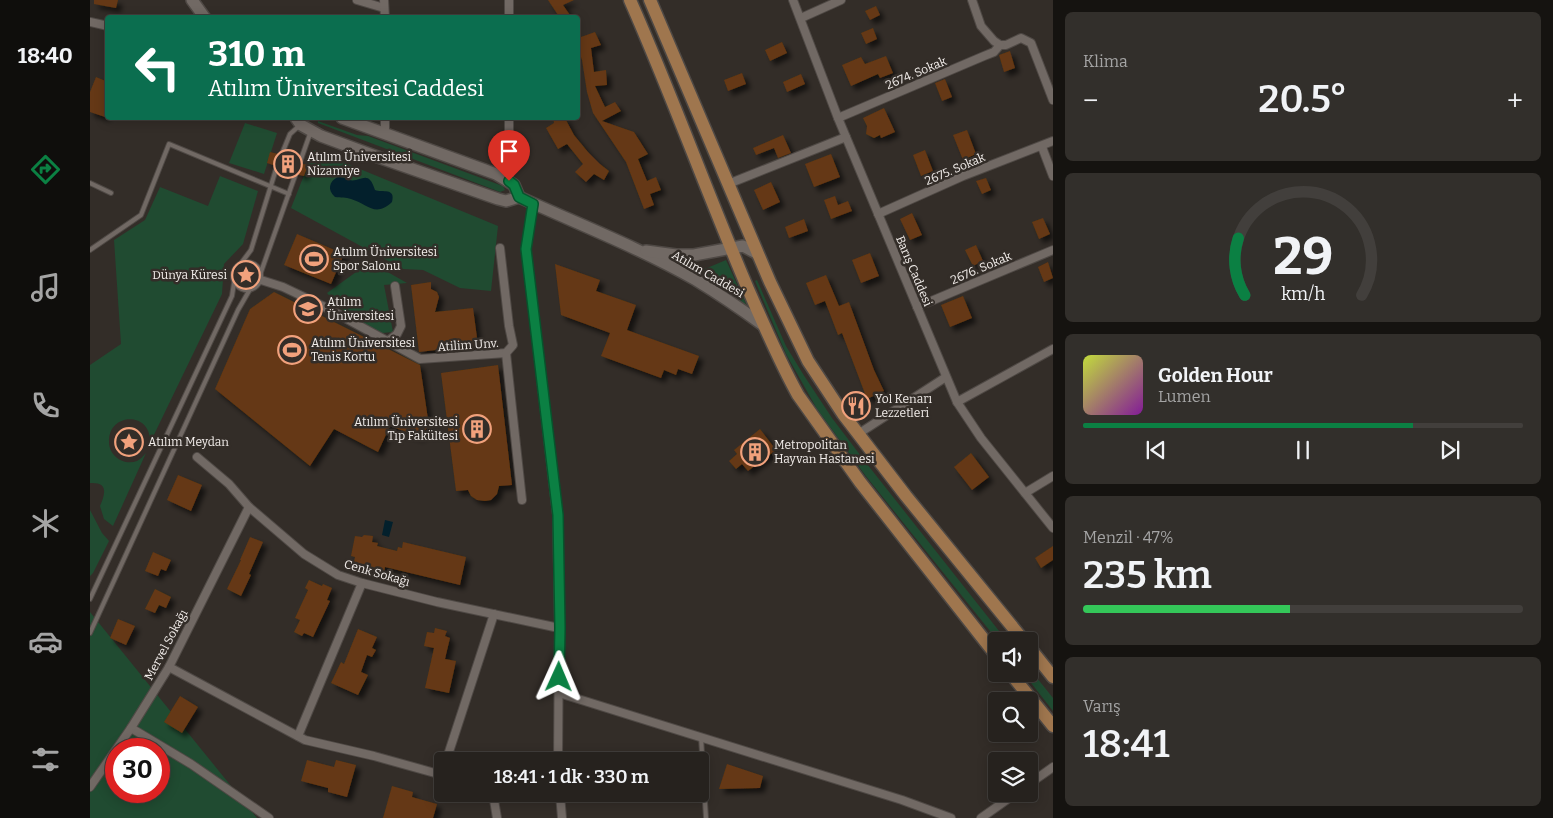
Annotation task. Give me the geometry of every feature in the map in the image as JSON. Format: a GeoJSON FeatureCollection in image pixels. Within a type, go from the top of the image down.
{"type":"FeatureCollection","features":[{"type":"Feature","properties":{"kind":"main road"},"geometry":{"type":"LineString","coordinates":[[630,0],[730,248],[763,325],[795,388],[860,482],[988,645]]}},
{"type":"Feature","properties":{"kind":"main road"},"geometry":{"type":"LineString","coordinates":[[650,0],[781,308],[808,361],[833,401],[858,434],[1017,632]]}},
{"type":"Feature","properties":{"kind":"main road"},"geometry":{"type":"LineString","coordinates":[[1038,658],[1053,677]]}},
{"type":"Feature","properties":{"kind":"main road"},"geometry":{"type":"LineString","coordinates":[[1017,682],[1053,726]]}},
{"type":"Feature","properties":{"kind":"street"},"geometry":{"type":"LineString","coordinates":[[192,0],[203,15]]}},
{"type":"Feature","properties":{"kind":"street"},"geometry":{"type":"LineString","coordinates":[[357,0],[384,4]]}},
{"type":"Feature","properties":{"kind":"street"},"geometry":{"type":"LineString","coordinates":[[509,0],[509,15]]}},
{"type":"Feature","properties":{"kind":"street","name":"Barış Caddesi"},"geometry":{"type":"LineString","coordinates":[[793,0],[838,118],[957,402],[981,438],[1053,528]]}},
{"type":"Feature","properties":{"kind":"street"},"geometry":{"type":"LineString","coordinates":[[801,18],[841,0]]}},
{"type":"Feature","properties":{"kind":"street"},"geometry":{"type":"LineString","coordinates":[[972,0],[981,26],[1000,45]]}},
{"type":"Feature","properties":{"kind":"street"},"geometry":{"type":"LineString","coordinates":[[90,22],[105,25]]}},
{"type":"Feature","properties":{"kind":"street","name":"2674. Sokak"},"geometry":{"type":"LineString","coordinates":[[838,118],[994,52],[1000,45],[1006,45],[1021,38],[1031,43],[1053,100]]}},
{"type":"Feature","properties":{"kind":"street"},"geometry":{"type":"LineString","coordinates":[[303,125],[375,156],[487,196],[506,201],[519,197],[514,185],[486,170],[348,120]]}},
{"type":"Feature","properties":{"kind":"street"},"geometry":{"type":"LineString","coordinates":[[385,120],[385,133]]}},
{"type":"Feature","properties":{"kind":"street"},"geometry":{"type":"LineString","coordinates":[[509,120],[509,181]]}},
{"type":"Feature","properties":{"kind":"street"},"geometry":{"type":"LineString","coordinates":[[728,184],[846,137]]}},
{"type":"Feature","properties":{"kind":"street","name":"2675. Sokak"},"geometry":{"type":"LineString","coordinates":[[878,214],[963,176],[1053,141]]}},
{"type":"Feature","properties":{"kind":"street"},"geometry":{"type":"LineString","coordinates":[[1042,146],[1053,176]]}},
{"type":"Feature","properties":{"kind":"street","name":"Atılım Caddesi"},"geometry":{"type":"LineString","coordinates":[[519,197],[637,250],[695,280],[763,325]]}},
{"type":"Feature","properties":{"kind":"street"},"geometry":{"type":"LineString","coordinates":[[533,204],[526,249],[558,515],[560,628],[558,752]]}},
{"type":"Feature","properties":{"kind":"street","name":"Atılım Caddesi"},"geometry":{"type":"LineString","coordinates":[[637,250],[676,255],[694,255],[743,246],[758,254]]}},
{"type":"Feature","properties":{"kind":"street","name":"Atilim Unv."},"geometry":{"type":"LineString","coordinates":[[261,276],[325,307],[420,360],[506,353],[513,345],[500,248]]}},
{"type":"Feature","properties":{"kind":"street","name":"2676. Sokak"},"geometry":{"type":"LineString","coordinates":[[917,307],[1053,250]]}},
{"type":"Feature","properties":{"kind":"street"},"geometry":{"type":"LineString","coordinates":[[387,342],[397,334],[401,326],[395,286]]}},
{"type":"Feature","properties":{"kind":"street"},"geometry":{"type":"LineString","coordinates":[[957,402],[1053,349]]}},
{"type":"Feature","properties":{"kind":"street"},"geometry":{"type":"LineString","coordinates":[[506,353],[522,500]]}},
{"type":"Feature","properties":{"kind":"street"},"geometry":{"type":"LineString","coordinates":[[858,434],[946,376]]}},
{"type":"Feature","properties":{"kind":"street","name":"Cenk Sokağı"},"geometry":{"type":"LineString","coordinates":[[197,457],[229,484],[249,507],[304,554],[338,575],[362,583],[560,628]]}},
{"type":"Feature","properties":{"kind":"street"},"geometry":{"type":"LineString","coordinates":[[1025,493],[1053,476]]}},
{"type":"Feature","properties":{"kind":"street","name":"Mervel Sokağı"},"geometry":{"type":"LineString","coordinates":[[90,787],[169,667],[249,507]]}},
{"type":"Feature","properties":{"kind":"street"},"geometry":{"type":"LineString","coordinates":[[298,736],[362,583]]}},
{"type":"Feature","properties":{"kind":"street"},"geometry":{"type":"LineString","coordinates":[[449,752],[494,614]]}},
{"type":"Feature","properties":{"kind":"street"},"geometry":{"type":"LineString","coordinates":[[169,667],[305,740],[434,771]]}},
{"type":"Feature","properties":{"kind":"street"},"geometry":{"type":"LineString","coordinates":[[559,693],[902,800],[935,815],[951,818]]}},
{"type":"Feature","properties":{"kind":"street"},"geometry":{"type":"LineString","coordinates":[[130,728],[191,764],[269,818]]}},
{"type":"Feature","properties":{"kind":"street"},"geometry":{"type":"LineString","coordinates":[[1038,778],[1053,767]]}},
{"type":"Feature","properties":{"kind":"street"},"geometry":{"type":"LineString","coordinates":[[494,802],[497,818]]}},
{"type":"Feature","properties":{"kind":"street"},"geometry":{"type":"LineString","coordinates":[[561,802],[562,818]]}},
{"type":"Feature","properties":{"kind":"street"},"geometry":{"type":"LineString","coordinates":[[981,818],[1004,802]]}},
{"type":"Feature","properties":{"kind":"lane"},"geometry":{"type":"LineString","coordinates":[[281,156],[290,134],[303,125]]}},
{"type":"Feature","properties":{"kind":"lane"},"geometry":{"type":"LineString","coordinates":[[300,162],[303,125]]}},
{"type":"Feature","properties":{"kind":"lane"},"geometry":{"type":"LineString","coordinates":[[90,250],[141,215],[169,144],[289,194]]}},
{"type":"Feature","properties":{"kind":"lane"},"geometry":{"type":"LineString","coordinates":[[90,599],[232,296],[234,284],[233,271],[251,250],[277,166]]}},
{"type":"Feature","properties":{"kind":"lane"},"geometry":{"type":"LineString","coordinates":[[234,284],[240,289],[249,290],[257,287],[296,173]]}},
{"type":"Feature","properties":{"kind":"lane"},"geometry":{"type":"LineString","coordinates":[[90,183],[111,193]]}},
{"type":"Feature","properties":{"kind":"lane"},"geometry":{"type":"LineString","coordinates":[[242,262],[254,263],[261,276]]}},
{"type":"Feature","properties":{"kind":"lane"},"geometry":{"type":"LineString","coordinates":[[90,633],[238,310],[249,290]]}},
{"type":"Feature","properties":{"kind":"lane"},"geometry":{"type":"LineString","coordinates":[[701,737],[706,818]]}},
{"type":"Feature","properties":{"kind":"green space"},"geometry":{"type":"Polygon","coordinates":[[[318,121],[357,135],[368,136],[503,186],[505,190],[500,192],[318,123],[318,121]]]}},
{"type":"Feature","properties":{"kind":"green space"},"geometry":{"type":"Polygon","coordinates":[[[245,123],[277,133],[264,174],[229,163],[245,123]]]}},
{"type":"Feature","properties":{"kind":"green space"},"geometry":{"type":"Polygon","coordinates":[[[314,150],[498,226],[491,291],[460,288],[423,270],[403,269],[291,208],[314,150]]]}},
{"type":"Feature","properties":{"kind":"green space"},"geometry":{"type":"Polygon","coordinates":[[[220,176],[258,191],[243,244],[224,264],[222,294],[150,443],[149,433],[144,425],[138,421],[130,419],[122,421],[115,425],[111,432],[110,447],[118,459],[132,462],[138,460],[146,453],[113,526],[104,519],[100,506],[104,493],[103,487],[100,484],[90,483],[90,365],[121,344],[114,240],[145,220],[160,187],[208,206],[220,176]]]}},
{"type":"Feature","properties":{"kind":"green space"},"geometry":{"type":"Polygon","coordinates":[[[726,260],[747,306],[721,285],[698,271],[726,260]]]}},
{"type":"Feature","properties":{"kind":"green space"},"geometry":{"type":"Polygon","coordinates":[[[370,262],[407,283],[384,285],[393,332],[382,333],[347,315],[327,293],[370,262]]]}},
{"type":"Feature","properties":{"kind":"green space"},"geometry":{"type":"Polygon","coordinates":[[[757,280],[786,346],[832,418],[1000,632],[991,632],[865,475],[817,409],[786,354],[755,281],[757,280]]]}},
{"type":"Feature","properties":{"kind":"green space"},"geometry":{"type":"Polygon","coordinates":[[[90,510],[102,533],[109,541],[90,576],[90,510]]]}},
{"type":"Feature","properties":{"kind":"green space"},"geometry":{"type":"Polygon","coordinates":[[[90,612],[257,818],[90,818],[90,612]]]}},
{"type":"Feature","properties":{"kind":"green space"},"geometry":{"type":"Polygon","coordinates":[[[1038,679],[1053,698],[1053,711],[1030,682],[1038,682],[1038,679]]]}},
{"type":"Feature","properties":{"kind":"water"},"geometry":{"type":"Polygon","coordinates":[[[338,177],[349,180],[367,178],[375,190],[390,192],[393,197],[392,202],[386,207],[376,209],[349,198],[335,197],[330,186],[338,177]]]}},
{"type":"Feature","properties":{"kind":"water"},"geometry":{"type":"Polygon","coordinates":[[[385,520],[393,522],[389,537],[382,535],[385,520]]]}},
{"type":"Feature","properties":{"kind":"building"},"geometry":{"type":"Polygon","coordinates":[[[94,0],[118,0],[116,8],[94,4],[94,0]]]}},
{"type":"Feature","properties":{"kind":"building"},"geometry":{"type":"Polygon","coordinates":[[[548,0],[574,0],[563,5],[570,15],[558,15],[548,0]]]}},
{"type":"Feature","properties":{"kind":"building"},"geometry":{"type":"Polygon","coordinates":[[[876,6],[880,15],[870,20],[865,11],[876,6]]]}},
{"type":"Feature","properties":{"kind":"building"},"geometry":{"type":"Polygon","coordinates":[[[873,28],[877,39],[866,44],[861,33],[873,28]]]}},
{"type":"Feature","properties":{"kind":"building"},"geometry":{"type":"Polygon","coordinates":[[[595,32],[601,45],[591,48],[594,72],[606,70],[607,85],[595,86],[605,107],[615,102],[621,111],[602,121],[634,132],[648,154],[638,159],[647,181],[656,177],[661,190],[650,194],[654,205],[644,209],[626,162],[593,113],[580,54],[580,37],[595,32]]]}},
{"type":"Feature","properties":{"kind":"building"},"geometry":{"type":"Polygon","coordinates":[[[782,42],[787,53],[770,61],[765,50],[782,42]]]}},
{"type":"Feature","properties":{"kind":"building"},"geometry":{"type":"Polygon","coordinates":[[[1010,51],[1015,68],[1004,72],[999,55],[1010,51]]]}},
{"type":"Feature","properties":{"kind":"building"},"geometry":{"type":"Polygon","coordinates":[[[886,56],[893,73],[880,78],[878,74],[851,86],[842,65],[861,57],[865,64],[886,56]]]}},
{"type":"Feature","properties":{"kind":"building"},"geometry":{"type":"Polygon","coordinates":[[[742,73],[746,84],[728,91],[724,80],[742,73]]]}},
{"type":"Feature","properties":{"kind":"building"},"geometry":{"type":"Polygon","coordinates":[[[801,74],[805,84],[787,92],[783,82],[801,74]]]}},
{"type":"Feature","properties":{"kind":"building"},"geometry":{"type":"Polygon","coordinates":[[[96,77],[105,81],[105,117],[90,112],[90,92],[96,77]]]}},
{"type":"Feature","properties":{"kind":"building"},"geometry":{"type":"Polygon","coordinates":[[[945,79],[952,97],[942,101],[935,83],[945,79]]]}},
{"type":"Feature","properties":{"kind":"building"},"geometry":{"type":"Polygon","coordinates":[[[884,108],[895,132],[881,138],[880,135],[874,138],[866,134],[867,126],[863,118],[884,108]]]}},
{"type":"Feature","properties":{"kind":"building"},"geometry":{"type":"Polygon","coordinates":[[[553,120],[566,120],[574,135],[588,152],[609,171],[604,180],[594,174],[586,182],[575,172],[583,164],[567,144],[558,149],[546,128],[554,123],[553,120]]]}},
{"type":"Feature","properties":{"kind":"building"},"geometry":{"type":"Polygon","coordinates":[[[967,130],[976,154],[963,160],[953,135],[967,130]]]}},
{"type":"Feature","properties":{"kind":"building"},"geometry":{"type":"Polygon","coordinates":[[[783,135],[791,153],[778,158],[774,148],[756,155],[753,148],[783,135]]]}},
{"type":"Feature","properties":{"kind":"building"},"geometry":{"type":"Polygon","coordinates":[[[925,150],[933,171],[921,176],[913,155],[925,150]]]}},
{"type":"Feature","properties":{"kind":"building","name":"Atılım Üniversitesi Nizamiye"},"geometry":{"type":"Polygon","coordinates":[[[270,152],[278,154],[280,160],[286,157],[296,161],[298,165],[308,165],[304,176],[299,175],[298,170],[295,169],[292,172],[280,168],[279,163],[273,165],[267,163],[270,152]]]}},
{"type":"Feature","properties":{"kind":"building"},"geometry":{"type":"Polygon","coordinates":[[[831,154],[840,177],[814,187],[805,164],[831,154]]]}},
{"type":"Feature","properties":{"kind":"building"},"geometry":{"type":"Polygon","coordinates":[[[986,178],[991,190],[982,194],[976,181],[986,178]]]}},
{"type":"Feature","properties":{"kind":"building"},"geometry":{"type":"Polygon","coordinates":[[[771,182],[780,202],[763,210],[754,190],[771,182]]]}},
{"type":"Feature","properties":{"kind":"building"},"geometry":{"type":"Polygon","coordinates":[[[835,196],[838,205],[848,201],[852,211],[831,219],[824,200],[835,196]]]}},
{"type":"Feature","properties":{"kind":"building"},"geometry":{"type":"Polygon","coordinates":[[[912,213],[922,235],[910,240],[900,219],[912,213]]]}},
{"type":"Feature","properties":{"kind":"building"},"geometry":{"type":"Polygon","coordinates":[[[1043,218],[1050,234],[1039,239],[1032,222],[1043,218]]]}},
{"type":"Feature","properties":{"kind":"building"},"geometry":{"type":"Polygon","coordinates":[[[804,219],[808,231],[789,238],[785,227],[804,219]]]}},
{"type":"Feature","properties":{"kind":"building","name":"Atılım Üniversitesi Spor Salonu"},"geometry":{"type":"Polygon","coordinates":[[[297,234],[344,254],[331,284],[284,265],[297,234]]]}},
{"type":"Feature","properties":{"kind":"building"},"geometry":{"type":"Polygon","coordinates":[[[976,245],[983,261],[973,266],[965,250],[976,245]]]}},
{"type":"Feature","properties":{"kind":"building"},"geometry":{"type":"Polygon","coordinates":[[[870,253],[879,276],[861,283],[852,260],[870,253]]]}},
{"type":"Feature","properties":{"kind":"building"},"geometry":{"type":"Polygon","coordinates":[[[1048,262],[1053,278],[1044,282],[1038,267],[1048,262]]]}},
{"type":"Feature","properties":{"kind":"building"},"geometry":{"type":"Polygon","coordinates":[[[555,264],[600,280],[596,291],[636,305],[627,330],[699,356],[692,374],[678,369],[676,375],[664,370],[661,378],[601,356],[610,333],[561,315],[555,264]]]}},
{"type":"Feature","properties":{"kind":"building"},"geometry":{"type":"Polygon","coordinates":[[[826,275],[839,306],[849,302],[874,370],[884,391],[867,399],[842,333],[838,335],[825,301],[815,305],[806,283],[826,275]]]}},
{"type":"Feature","properties":{"kind":"building"},"geometry":{"type":"Polygon","coordinates":[[[431,282],[431,289],[437,292],[439,297],[435,312],[473,308],[478,345],[419,352],[411,285],[431,282]]]}},
{"type":"Feature","properties":{"kind":"building"},"geometry":{"type":"Polygon","coordinates":[[[274,292],[420,365],[429,426],[419,437],[390,426],[378,452],[334,429],[310,466],[215,389],[250,309],[274,292]]]}},
{"type":"Feature","properties":{"kind":"building"},"geometry":{"type":"Polygon","coordinates":[[[963,296],[972,318],[950,327],[941,305],[963,296]]]}},
{"type":"Feature","properties":{"kind":"building","name":"Atılım Üniversitesi Tıp Fakültesi"},"geometry":{"type":"Polygon","coordinates":[[[498,365],[512,485],[499,486],[497,494],[491,500],[477,500],[471,496],[468,490],[456,491],[441,373],[498,365]]]}},
{"type":"Feature","properties":{"kind":"building","name":"Metropolitan Hayvan Hastanesi"},"geometry":{"type":"Polygon","coordinates":[[[760,429],[776,450],[748,471],[742,464],[736,469],[729,461],[737,454],[734,450],[760,429]]]}},
{"type":"Feature","properties":{"kind":"building"},"geometry":{"type":"Polygon","coordinates":[[[971,453],[989,477],[972,490],[954,467],[971,453]]]}},
{"type":"Feature","properties":{"kind":"building"},"geometry":{"type":"Polygon","coordinates":[[[178,475],[202,485],[191,511],[167,500],[178,475]]]}},
{"type":"Feature","properties":{"kind":"building"},"geometry":{"type":"Polygon","coordinates":[[[364,535],[373,536],[372,542],[378,543],[377,546],[397,551],[398,547],[402,548],[403,542],[466,557],[460,585],[385,567],[384,573],[353,566],[355,557],[351,556],[355,536],[362,537],[364,535]]]}},
{"type":"Feature","properties":{"kind":"building"},"geometry":{"type":"Polygon","coordinates":[[[250,537],[263,542],[241,596],[227,589],[250,537]]]}},
{"type":"Feature","properties":{"kind":"building"},"geometry":{"type":"Polygon","coordinates":[[[1053,546],[1053,560],[1041,568],[1035,558],[1053,546]]]}},
{"type":"Feature","properties":{"kind":"building"},"geometry":{"type":"Polygon","coordinates":[[[153,552],[171,560],[166,571],[161,569],[158,576],[145,571],[153,552]]]}},
{"type":"Feature","properties":{"kind":"building"},"geometry":{"type":"Polygon","coordinates":[[[309,580],[332,588],[327,600],[330,601],[313,637],[304,633],[302,636],[294,632],[300,620],[295,618],[308,590],[305,588],[309,580]]]}},
{"type":"Feature","properties":{"kind":"building"},"geometry":{"type":"Polygon","coordinates":[[[155,589],[171,597],[166,608],[159,605],[155,613],[145,609],[155,589]]]}},
{"type":"Feature","properties":{"kind":"building"},"geometry":{"type":"Polygon","coordinates":[[[118,619],[135,626],[126,645],[110,638],[118,619]]]}},
{"type":"Feature","properties":{"kind":"building"},"geometry":{"type":"Polygon","coordinates":[[[435,628],[447,631],[445,636],[450,638],[445,659],[456,661],[449,693],[425,688],[434,648],[424,646],[427,632],[434,633],[435,628]]]}},
{"type":"Feature","properties":{"kind":"building"},"geometry":{"type":"Polygon","coordinates":[[[358,629],[377,637],[372,648],[376,650],[372,657],[367,655],[361,672],[368,675],[358,695],[331,683],[341,662],[344,664],[358,629]]]}},
{"type":"Feature","properties":{"kind":"building"},"geometry":{"type":"Polygon","coordinates":[[[180,696],[198,707],[182,733],[164,722],[180,696]]]}},
{"type":"Feature","properties":{"kind":"building"},"geometry":{"type":"Polygon","coordinates":[[[307,760],[334,767],[336,760],[356,765],[347,797],[328,792],[328,788],[301,781],[307,760]]]}},
{"type":"Feature","properties":{"kind":"building"},"geometry":{"type":"Polygon","coordinates":[[[727,764],[763,776],[760,788],[719,789],[727,764]]]}},
{"type":"Feature","properties":{"kind":"building"},"geometry":{"type":"Polygon","coordinates":[[[392,786],[413,792],[412,797],[437,804],[433,818],[383,818],[392,786]]]}},
{"type":"Feature","properties":{"kind":"place","name":"Atılım Üniversitesi Nizamiye"},"geometry":{"type":"Point","coordinates":[288,164]}},
{"type":"Feature","properties":{"kind":"place","name":"Atılım Üniversitesi Spor Salonu"},"geometry":{"type":"Point","coordinates":[314,259]}},
{"type":"Feature","properties":{"kind":"place","name":"Dünya Küresi"},"geometry":{"type":"Point","coordinates":[246,275]}},
{"type":"Feature","properties":{"kind":"place","name":"Atılım Üniversitesi"},"geometry":{"type":"Point","coordinates":[308,309]}},
{"type":"Feature","properties":{"kind":"place","name":"Atılım Üniversitesi Tenis Kortu"},"geometry":{"type":"Point","coordinates":[292,350]}},
{"type":"Feature","properties":{"kind":"place","name":"Yol Kenarı Lezzetleri"},"geometry":{"type":"Point","coordinates":[856,406]}},
{"type":"Feature","properties":{"kind":"place","name":"Atılım Üniversitesi Tıp Fakültesi"},"geometry":{"type":"Point","coordinates":[477,429]}},
{"type":"Feature","properties":{"kind":"place","name":"Atılım Meydan"},"geometry":{"type":"Point","coordinates":[129,442]}},
{"type":"Feature","properties":{"kind":"place","name":"Metropolitan Hayvan Hastanesi"},"geometry":{"type":"Point","coordinates":[755,452]}},
{"type":"Feature","properties":{"kind":"route"},"geometry":{"type":"LineString","coordinates":[[509,181],[514,185],[519,197],[533,204],[526,249],[558,515],[559,677]]}}]}
